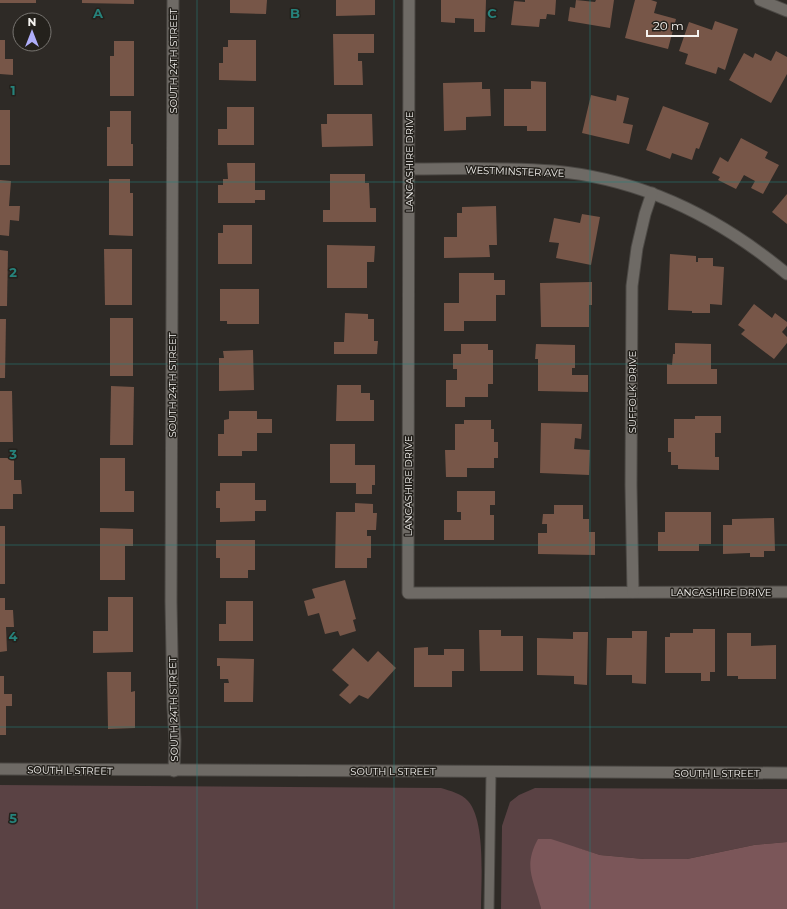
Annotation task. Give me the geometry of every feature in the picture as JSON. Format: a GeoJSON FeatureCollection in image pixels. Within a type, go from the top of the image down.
{"type":"FeatureCollection","features":[{"type":"Feature","properties":{"kind":"street","name":"SOUTH 24TH STREET"},"geometry":{"type":"LineString","coordinates":[[173,0],[171,602],[175,740],[174,771]]}},
{"type":"Feature","properties":{"kind":"street","name":"LANCASHIRE DRIVE"},"geometry":{"type":"LineString","coordinates":[[409,0],[408,593],[787,592]]}},
{"type":"Feature","properties":{"kind":"street"},"geometry":{"type":"LineString","coordinates":[[760,0],[787,11]]}},
{"type":"Feature","properties":{"kind":"street","name":"WESTMINSTER AVE"},"geometry":{"type":"LineString","coordinates":[[408,169],[520,169],[555,171],[591,176],[652,193],[688,208],[745,241],[787,274]]}},
{"type":"Feature","properties":{"kind":"street","name":"SUFFOLK DRIVE"},"geometry":{"type":"LineString","coordinates":[[633,592],[631,485],[632,286],[637,248],[645,214],[652,193]]}},
{"type":"Feature","properties":{"kind":"street","name":"SOUTH L STREET"},"geometry":{"type":"LineString","coordinates":[[0,769],[787,773]]}},
{"type":"Feature","properties":{"kind":"lane"},"geometry":{"type":"LineString","coordinates":[[489,909],[492,772]]}},
{"type":"Feature","properties":{"kind":"shaded area"},"geometry":{"type":"Polygon","coordinates":[[[0,785],[441,788],[462,796],[468,801],[474,810],[480,837],[482,868],[481,909],[0,909],[0,785]]]}},
{"type":"Feature","properties":{"kind":"shaded area"},"geometry":{"type":"Polygon","coordinates":[[[535,788],[787,789],[787,842],[754,845],[687,859],[644,859],[600,855],[574,847],[540,904],[541,909],[501,909],[502,826],[510,802],[519,795],[535,788]]]}},
{"type":"Feature","properties":{"kind":"shaded area"},"geometry":{"type":"Polygon","coordinates":[[[538,839],[551,839],[600,855],[644,859],[687,859],[754,845],[787,842],[787,909],[541,909],[530,867],[533,849],[538,839]]]}},
{"type":"Feature","properties":{"kind":"building"},"geometry":{"type":"Polygon","coordinates":[[[0,0],[36,0],[36,3],[0,3],[0,0]]]}},
{"type":"Feature","properties":{"kind":"building"},"geometry":{"type":"Polygon","coordinates":[[[82,0],[134,0],[134,4],[82,3],[82,0]]]}},
{"type":"Feature","properties":{"kind":"building"},"geometry":{"type":"Polygon","coordinates":[[[230,0],[267,0],[266,14],[230,13],[230,0]]]}},
{"type":"Feature","properties":{"kind":"building"},"geometry":{"type":"Polygon","coordinates":[[[336,0],[375,0],[375,15],[336,16],[336,0]]]}},
{"type":"Feature","properties":{"kind":"building"},"geometry":{"type":"Polygon","coordinates":[[[441,0],[486,0],[485,32],[474,32],[474,19],[455,18],[455,23],[441,22],[441,0]]]}},
{"type":"Feature","properties":{"kind":"building"},"geometry":{"type":"Polygon","coordinates":[[[525,0],[556,0],[555,15],[547,14],[546,19],[540,19],[539,27],[511,25],[514,1],[525,2],[525,0]]]}},
{"type":"Feature","properties":{"kind":"building"},"geometry":{"type":"Polygon","coordinates":[[[576,0],[595,2],[596,0],[614,0],[610,28],[568,21],[570,7],[575,8],[576,0]]]}},
{"type":"Feature","properties":{"kind":"building"},"geometry":{"type":"Polygon","coordinates":[[[635,0],[651,0],[657,2],[654,13],[676,19],[668,49],[625,38],[635,0]]]}},
{"type":"Feature","properties":{"kind":"building"},"geometry":{"type":"Polygon","coordinates":[[[715,21],[738,29],[725,70],[718,67],[716,74],[685,64],[688,54],[679,51],[689,22],[712,30],[715,21]]]}},
{"type":"Feature","properties":{"kind":"building"},"geometry":{"type":"Polygon","coordinates":[[[333,34],[374,34],[374,53],[358,53],[358,61],[362,61],[363,85],[334,85],[333,34]]]}},
{"type":"Feature","properties":{"kind":"building"},"geometry":{"type":"Polygon","coordinates":[[[0,40],[5,40],[5,59],[13,59],[13,75],[0,74],[0,40]]]}},
{"type":"Feature","properties":{"kind":"building"},"geometry":{"type":"Polygon","coordinates":[[[228,40],[256,40],[256,81],[219,80],[219,63],[223,63],[223,47],[228,47],[228,40]]]}},
{"type":"Feature","properties":{"kind":"building"},"geometry":{"type":"Polygon","coordinates":[[[114,41],[134,41],[134,96],[110,96],[110,56],[114,56],[114,41]]]}},
{"type":"Feature","properties":{"kind":"building"},"geometry":{"type":"Polygon","coordinates":[[[776,51],[787,57],[787,74],[771,103],[729,80],[744,53],[753,58],[755,53],[771,61],[776,51]]]}},
{"type":"Feature","properties":{"kind":"building"},"geometry":{"type":"Polygon","coordinates":[[[531,81],[546,82],[546,131],[527,131],[527,126],[504,126],[504,89],[531,89],[531,81]]]}},
{"type":"Feature","properties":{"kind":"building"},"geometry":{"type":"Polygon","coordinates":[[[482,82],[482,89],[490,89],[491,116],[466,117],[466,130],[444,131],[443,83],[482,82]]]}},
{"type":"Feature","properties":{"kind":"building"},"geometry":{"type":"Polygon","coordinates":[[[591,95],[616,101],[617,95],[629,98],[623,123],[633,125],[629,144],[582,133],[591,95]]]}},
{"type":"Feature","properties":{"kind":"building"},"geometry":{"type":"Polygon","coordinates":[[[663,106],[709,123],[699,149],[696,148],[692,160],[672,153],[670,159],[646,150],[663,106]]]}},
{"type":"Feature","properties":{"kind":"building"},"geometry":{"type":"Polygon","coordinates":[[[227,107],[254,107],[254,145],[218,145],[218,129],[227,129],[227,107]]]}},
{"type":"Feature","properties":{"kind":"building"},"geometry":{"type":"Polygon","coordinates":[[[0,110],[10,110],[10,165],[0,165],[0,110]]]}},
{"type":"Feature","properties":{"kind":"building"},"geometry":{"type":"Polygon","coordinates":[[[110,111],[131,111],[133,166],[107,166],[107,127],[110,127],[110,111]]]}},
{"type":"Feature","properties":{"kind":"building"},"geometry":{"type":"Polygon","coordinates":[[[327,114],[372,114],[373,146],[322,147],[321,124],[327,124],[327,114]]]}},
{"type":"Feature","properties":{"kind":"building"},"geometry":{"type":"Polygon","coordinates":[[[741,138],[768,152],[765,158],[779,165],[763,194],[751,188],[755,181],[744,175],[736,189],[718,180],[720,177],[712,173],[720,157],[728,162],[741,138]]]}},
{"type":"Feature","properties":{"kind":"building"},"geometry":{"type":"Polygon","coordinates":[[[227,163],[255,163],[255,190],[265,190],[265,200],[255,200],[255,203],[218,203],[218,185],[223,185],[223,179],[228,179],[227,163]]]}},
{"type":"Feature","properties":{"kind":"building"},"geometry":{"type":"Polygon","coordinates":[[[330,174],[365,174],[365,183],[369,183],[370,208],[376,208],[376,222],[323,222],[323,210],[330,210],[330,174]]]}},
{"type":"Feature","properties":{"kind":"building"},"geometry":{"type":"Polygon","coordinates":[[[109,179],[130,179],[130,193],[133,193],[133,236],[109,235],[109,179]]]}},
{"type":"Feature","properties":{"kind":"building"},"geometry":{"type":"Polygon","coordinates":[[[0,180],[11,181],[9,206],[20,206],[19,221],[10,220],[9,236],[0,235],[0,180]]]}},
{"type":"Feature","properties":{"kind":"building"},"geometry":{"type":"Polygon","coordinates":[[[787,194],[787,224],[772,212],[787,194]]]}},
{"type":"Feature","properties":{"kind":"building"},"geometry":{"type":"Polygon","coordinates":[[[496,206],[497,245],[489,245],[490,257],[444,258],[444,237],[457,237],[457,213],[462,213],[462,207],[496,206]]]}},
{"type":"Feature","properties":{"kind":"building"},"geometry":{"type":"Polygon","coordinates":[[[582,214],[600,217],[591,265],[556,258],[559,243],[549,242],[554,218],[580,223],[582,214]]]}},
{"type":"Feature","properties":{"kind":"building"},"geometry":{"type":"Polygon","coordinates":[[[223,225],[252,225],[252,264],[218,264],[218,233],[223,233],[223,225]]]}},
{"type":"Feature","properties":{"kind":"building"},"geometry":{"type":"Polygon","coordinates":[[[327,245],[375,246],[374,262],[367,262],[367,288],[327,288],[327,245]]]}},
{"type":"Feature","properties":{"kind":"building"},"geometry":{"type":"Polygon","coordinates":[[[104,249],[132,249],[132,305],[105,305],[104,249]]]}},
{"type":"Feature","properties":{"kind":"building"},"geometry":{"type":"Polygon","coordinates":[[[0,250],[8,251],[7,306],[0,306],[0,250]]]}},
{"type":"Feature","properties":{"kind":"building"},"geometry":{"type":"Polygon","coordinates":[[[670,254],[696,256],[696,262],[698,262],[698,258],[713,258],[713,266],[724,267],[722,305],[710,304],[710,313],[692,313],[692,311],[668,310],[670,254]]]}},
{"type":"Feature","properties":{"kind":"building"},"geometry":{"type":"Polygon","coordinates":[[[459,273],[494,273],[494,280],[505,280],[505,295],[496,295],[496,321],[464,321],[464,331],[444,331],[444,303],[459,303],[459,273]]]}},
{"type":"Feature","properties":{"kind":"building"},"geometry":{"type":"Polygon","coordinates":[[[592,282],[592,305],[589,305],[589,327],[541,327],[540,283],[592,282]]]}},
{"type":"Feature","properties":{"kind":"building"},"geometry":{"type":"Polygon","coordinates":[[[220,289],[259,289],[259,324],[227,324],[227,321],[220,321],[220,289]]]}},
{"type":"Feature","properties":{"kind":"building"},"geometry":{"type":"Polygon","coordinates":[[[754,304],[772,318],[775,313],[787,322],[787,326],[782,332],[787,337],[787,343],[774,359],[741,334],[745,330],[738,325],[754,304]]]}},
{"type":"Feature","properties":{"kind":"building"},"geometry":{"type":"Polygon","coordinates":[[[345,313],[368,314],[368,319],[374,319],[374,341],[378,341],[377,354],[334,354],[334,342],[344,342],[345,313]]]}},
{"type":"Feature","properties":{"kind":"building"},"geometry":{"type":"Polygon","coordinates":[[[110,318],[133,318],[133,376],[110,376],[110,318]]]}},
{"type":"Feature","properties":{"kind":"building"},"geometry":{"type":"Polygon","coordinates":[[[0,319],[6,319],[5,378],[0,378],[0,319]]]}},
{"type":"Feature","properties":{"kind":"building"},"geometry":{"type":"Polygon","coordinates":[[[675,343],[711,344],[711,369],[717,369],[717,384],[667,384],[667,364],[672,365],[673,354],[675,354],[675,343]]]}},
{"type":"Feature","properties":{"kind":"building"},"geometry":{"type":"Polygon","coordinates":[[[461,344],[488,344],[488,350],[493,350],[493,384],[488,384],[488,397],[465,397],[465,407],[446,407],[446,380],[457,380],[457,369],[453,369],[453,354],[461,354],[461,344]]]}},
{"type":"Feature","properties":{"kind":"building"},"geometry":{"type":"Polygon","coordinates":[[[536,344],[575,345],[575,368],[572,368],[572,375],[588,375],[588,392],[538,391],[538,359],[535,359],[536,344]]]}},
{"type":"Feature","properties":{"kind":"building"},"geometry":{"type":"Polygon","coordinates":[[[253,350],[254,390],[219,391],[219,358],[224,358],[223,351],[253,350]]]}},
{"type":"Feature","properties":{"kind":"building"},"geometry":{"type":"Polygon","coordinates":[[[337,385],[361,385],[361,393],[370,393],[370,400],[374,400],[374,421],[336,421],[337,385]]]}},
{"type":"Feature","properties":{"kind":"building"},"geometry":{"type":"Polygon","coordinates":[[[111,386],[134,387],[133,445],[110,445],[111,386]]]}},
{"type":"Feature","properties":{"kind":"building"},"geometry":{"type":"Polygon","coordinates":[[[0,391],[12,391],[13,442],[0,442],[0,391]]]}},
{"type":"Feature","properties":{"kind":"building"},"geometry":{"type":"Polygon","coordinates":[[[229,411],[257,411],[257,419],[272,419],[272,433],[257,433],[257,451],[242,451],[242,456],[218,456],[218,434],[224,434],[224,420],[229,419],[229,411]]]}},
{"type":"Feature","properties":{"kind":"building"},"geometry":{"type":"Polygon","coordinates":[[[695,416],[721,416],[721,433],[715,433],[715,457],[719,457],[719,470],[678,469],[678,465],[671,465],[671,452],[668,452],[668,438],[674,438],[674,419],[695,419],[695,416]]]}},
{"type":"Feature","properties":{"kind":"building"},"geometry":{"type":"Polygon","coordinates":[[[464,420],[491,420],[491,429],[494,429],[494,442],[498,442],[498,458],[494,458],[494,468],[467,468],[467,477],[446,477],[445,450],[455,450],[455,424],[464,424],[464,420]]]}},
{"type":"Feature","properties":{"kind":"building"},"geometry":{"type":"Polygon","coordinates":[[[541,423],[582,424],[581,439],[575,438],[574,449],[590,450],[589,475],[540,473],[541,423]]]}},
{"type":"Feature","properties":{"kind":"building"},"geometry":{"type":"Polygon","coordinates":[[[330,444],[355,444],[355,465],[375,465],[375,485],[372,485],[372,494],[356,494],[356,483],[330,483],[330,444]]]}},
{"type":"Feature","properties":{"kind":"building"},"geometry":{"type":"Polygon","coordinates":[[[0,458],[14,458],[14,480],[21,480],[22,494],[13,494],[13,509],[0,509],[0,458]]]}},
{"type":"Feature","properties":{"kind":"building"},"geometry":{"type":"Polygon","coordinates":[[[100,458],[125,458],[125,491],[134,491],[134,512],[100,512],[100,458]]]}},
{"type":"Feature","properties":{"kind":"building"},"geometry":{"type":"Polygon","coordinates":[[[220,483],[255,483],[255,500],[266,500],[266,511],[255,511],[255,521],[220,522],[220,508],[216,508],[216,491],[220,491],[220,483]]]}},
{"type":"Feature","properties":{"kind":"building"},"geometry":{"type":"Polygon","coordinates":[[[457,491],[495,491],[495,505],[490,505],[490,515],[494,515],[494,540],[444,540],[444,520],[461,520],[461,512],[457,512],[457,491]]]}},
{"type":"Feature","properties":{"kind":"building"},"geometry":{"type":"Polygon","coordinates":[[[355,503],[373,504],[373,513],[377,513],[376,530],[367,530],[367,536],[371,536],[371,558],[367,558],[367,568],[335,568],[336,512],[355,512],[355,503]]]}},
{"type":"Feature","properties":{"kind":"building"},"geometry":{"type":"Polygon","coordinates":[[[554,505],[583,505],[583,519],[589,519],[589,532],[595,532],[595,555],[538,554],[538,533],[547,533],[547,524],[542,524],[543,514],[554,514],[554,505]]]}},
{"type":"Feature","properties":{"kind":"building"},"geometry":{"type":"Polygon","coordinates":[[[665,512],[711,512],[711,544],[699,544],[699,551],[658,551],[658,532],[665,532],[665,512]]]}},
{"type":"Feature","properties":{"kind":"building"},"geometry":{"type":"Polygon","coordinates":[[[774,518],[775,551],[764,551],[764,557],[750,557],[750,553],[723,554],[723,525],[732,525],[732,519],[774,518]]]}},
{"type":"Feature","properties":{"kind":"building"},"geometry":{"type":"Polygon","coordinates":[[[0,526],[5,526],[5,584],[0,584],[0,526]]]}},
{"type":"Feature","properties":{"kind":"building"},"geometry":{"type":"Polygon","coordinates":[[[100,528],[133,529],[133,546],[125,546],[125,580],[100,580],[100,528]]]}},
{"type":"Feature","properties":{"kind":"building"},"geometry":{"type":"Polygon","coordinates":[[[216,540],[255,540],[255,570],[248,570],[248,578],[220,578],[220,558],[216,558],[216,540]]]}},
{"type":"Feature","properties":{"kind":"building"},"geometry":{"type":"Polygon","coordinates":[[[345,580],[356,619],[353,620],[356,631],[340,636],[338,631],[325,634],[319,613],[308,616],[304,601],[315,598],[312,589],[345,580]]]}},
{"type":"Feature","properties":{"kind":"building"},"geometry":{"type":"Polygon","coordinates":[[[108,597],[133,597],[133,652],[93,653],[93,631],[108,631],[108,597]]]}},
{"type":"Feature","properties":{"kind":"building"},"geometry":{"type":"Polygon","coordinates":[[[0,598],[5,598],[5,610],[13,610],[14,627],[6,627],[7,651],[0,652],[0,598]]]}},
{"type":"Feature","properties":{"kind":"building"},"geometry":{"type":"Polygon","coordinates":[[[226,601],[253,601],[253,641],[219,641],[219,624],[226,624],[226,601]]]}},
{"type":"Feature","properties":{"kind":"building"},"geometry":{"type":"Polygon","coordinates":[[[693,629],[715,629],[715,672],[710,672],[710,681],[701,681],[701,673],[665,673],[665,637],[670,637],[670,633],[693,633],[693,629]]]}},
{"type":"Feature","properties":{"kind":"building"},"geometry":{"type":"Polygon","coordinates":[[[479,630],[501,630],[501,636],[523,636],[523,671],[480,671],[479,630]]]}},
{"type":"Feature","properties":{"kind":"building"},"geometry":{"type":"Polygon","coordinates":[[[632,631],[647,631],[646,684],[632,683],[632,675],[606,675],[607,638],[632,638],[632,631]]]}},
{"type":"Feature","properties":{"kind":"building"},"geometry":{"type":"Polygon","coordinates":[[[573,632],[588,632],[587,685],[574,684],[574,676],[537,675],[537,638],[573,639],[573,632]]]}},
{"type":"Feature","properties":{"kind":"building"},"geometry":{"type":"Polygon","coordinates":[[[727,633],[751,633],[751,646],[776,645],[776,679],[738,679],[738,676],[727,676],[727,633]]]}},
{"type":"Feature","properties":{"kind":"building"},"geometry":{"type":"Polygon","coordinates":[[[428,647],[428,655],[444,655],[444,649],[464,649],[464,671],[452,671],[452,687],[414,687],[414,648],[428,647]]]}},
{"type":"Feature","properties":{"kind":"building"},"geometry":{"type":"Polygon","coordinates":[[[353,648],[368,662],[378,651],[396,668],[368,699],[359,695],[350,704],[339,695],[349,685],[332,670],[353,648]]]}},
{"type":"Feature","properties":{"kind":"building"},"geometry":{"type":"Polygon","coordinates":[[[217,658],[254,659],[253,702],[224,702],[224,683],[229,683],[228,679],[220,679],[220,666],[217,666],[217,658]]]}},
{"type":"Feature","properties":{"kind":"building"},"geometry":{"type":"Polygon","coordinates":[[[107,672],[131,672],[131,692],[135,691],[135,728],[108,729],[107,672]]]}},
{"type":"Feature","properties":{"kind":"building"},"geometry":{"type":"Polygon","coordinates":[[[0,676],[4,676],[4,694],[12,694],[12,706],[6,706],[6,735],[0,735],[0,676]]]}}]}
